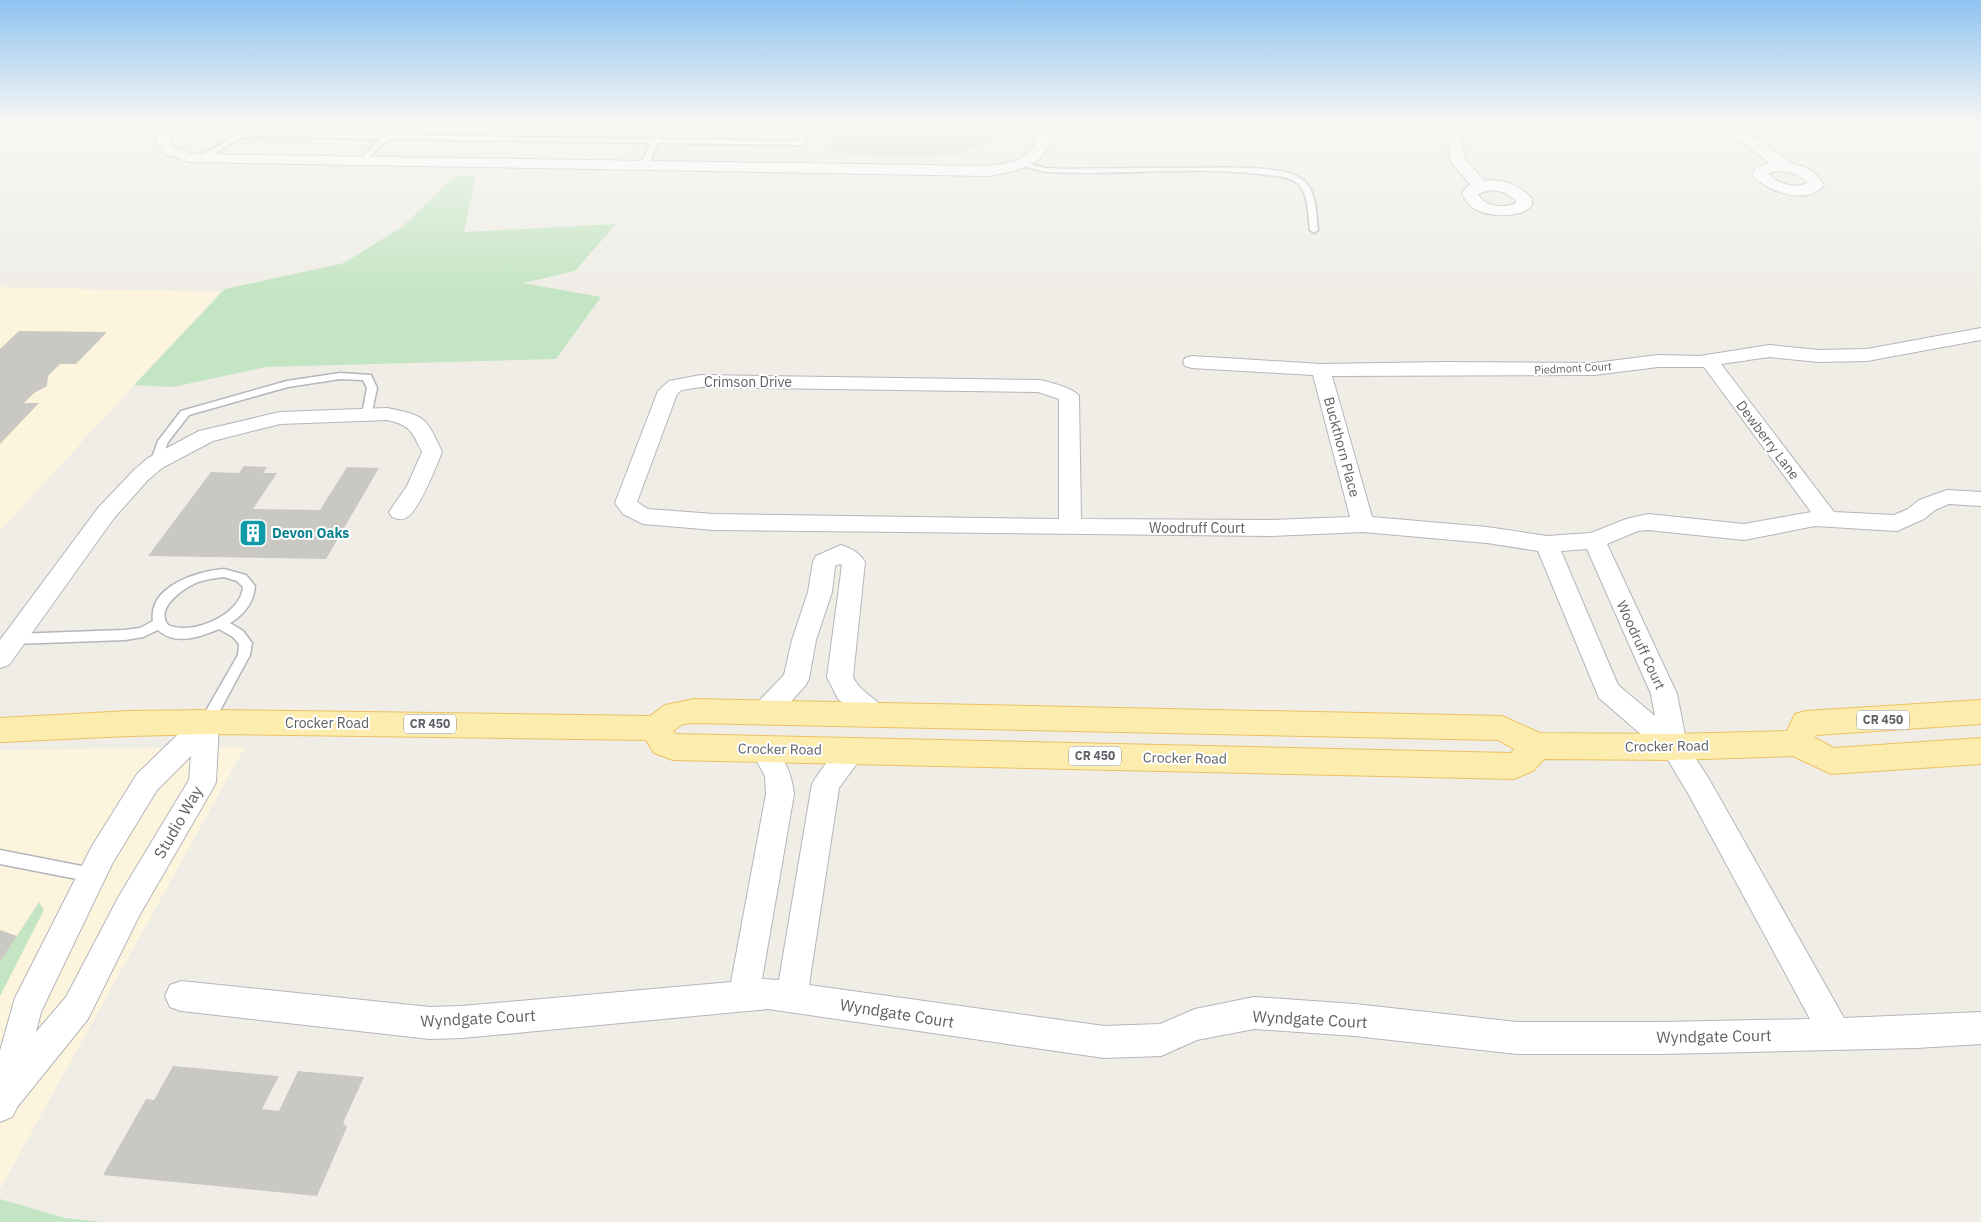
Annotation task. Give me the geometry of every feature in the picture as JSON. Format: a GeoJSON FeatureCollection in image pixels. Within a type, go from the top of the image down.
{"type":"FeatureCollection","features":[{"type":"Feature","properties":{"kind":"main road","name":"Crocker Road"},"geometry":{"type":"LineString","coordinates":[[0,730],[146,723],[415,723],[655,728],[676,714],[685,712],[1502,728],[1536,746],[1674,747],[1797,743]]}},
{"type":"Feature","properties":{"kind":"main road","name":"CR 450"},"geometry":{"type":"LineString","coordinates":[[1797,743],[1806,723],[1981,712]]}},
{"type":"Feature","properties":{"kind":"main road","name":"Crocker Road"},"geometry":{"type":"LineString","coordinates":[[655,728],[668,746],[1514,766],[1522,762],[1536,746]]}},
{"type":"Feature","properties":{"kind":"main road"},"geometry":{"type":"LineString","coordinates":[[1797,743],[1830,761],[1981,752]]}},
{"type":"Feature","properties":{"kind":"street"},"geometry":{"type":"LineString","coordinates":[[1475,179],[1481,186]]}},
{"type":"Feature","properties":{"kind":"street","name":"Piedmont Court"},"geometry":{"type":"LineString","coordinates":[[1192,362],[1321,370],[1444,368],[1594,369],[1658,361],[1709,361],[1769,352],[1819,356],[1867,355],[1981,334]]}},
{"type":"Feature","properties":{"kind":"street","name":"Dewberry Lane"},"geometry":{"type":"LineString","coordinates":[[1709,361],[1827,518]]}},
{"type":"Feature","properties":{"kind":"street","name":"Buckthorn Place"},"geometry":{"type":"LineString","coordinates":[[1321,370],[1363,524]]}},
{"type":"Feature","properties":{"kind":"street","name":"Crimson Drive"},"geometry":{"type":"LineString","coordinates":[[845,525],[714,522],[643,516],[631,509],[626,503],[668,391],[676,385],[701,382],[1007,384],[1051,388],[1069,396],[1070,528]]}},
{"type":"Feature","properties":{"kind":"street"},"geometry":{"type":"LineString","coordinates":[[7,648],[106,513],[141,475],[155,463],[206,436],[280,418],[367,414],[387,414],[406,418],[420,426],[432,452],[417,488],[400,512]]}},
{"type":"Feature","properties":{"kind":"street","name":"Woodruff Court"},"geometry":{"type":"LineString","coordinates":[[845,525],[1271,528],[1363,524],[1487,535],[1546,544],[1594,541],[1634,524],[1648,522],[1744,532],[1815,518],[1897,523],[1916,514],[1927,505],[1947,497],[1981,499]]}},
{"type":"Feature","properties":{"kind":"street"},"geometry":{"type":"LineString","coordinates":[[841,554],[845,525]]}},
{"type":"Feature","properties":{"kind":"street","name":"Woodruff Court"},"geometry":{"type":"LineString","coordinates":[[1594,541],[1664,694],[1674,747]]}},
{"type":"Feature","properties":{"kind":"street"},"geometry":{"type":"LineString","coordinates":[[1546,544],[1608,691],[1674,747],[1699,787],[1836,1034]]}},
{"type":"Feature","properties":{"kind":"street"},"geometry":{"type":"LineString","coordinates":[[763,713],[796,679],[804,640],[820,592],[824,562],[841,554]]}},
{"type":"Feature","properties":{"kind":"street"},"geometry":{"type":"LineString","coordinates":[[841,554],[854,562],[840,678],[847,692],[875,715]]}},
{"type":"Feature","properties":{"kind":"street","name":"Studio Way"},"geometry":{"type":"LineString","coordinates":[[3,1100],[26,1010],[92,875],[147,782],[206,723]]}},
{"type":"Feature","properties":{"kind":"street","name":"Studio Way"},"geometry":{"type":"LineString","coordinates":[[3,1100],[77,1008],[129,906],[202,782],[206,723]]}},
{"type":"Feature","properties":{"kind":"street"},"geometry":{"type":"LineString","coordinates":[[744,996],[780,794],[778,775],[762,749]]}},
{"type":"Feature","properties":{"kind":"street"},"geometry":{"type":"LineString","coordinates":[[792,997],[826,784],[853,751]]}},
{"type":"Feature","properties":{"kind":"street","name":"Wyndgate Court"},"geometry":{"type":"LineString","coordinates":[[181,996],[430,1023],[462,1022],[768,994],[1104,1042],[1161,1040],[1195,1025],[1254,1013],[1355,1020],[1517,1038],[1662,1038],[1916,1032],[1981,1028]]}},
{"type":"Feature","properties":{"kind":"lane"},"geometry":{"type":"LineString","coordinates":[[1295,179],[1307,190],[1314,230]]}},
{"type":"Feature","properties":{"kind":"lane"},"geometry":{"type":"LineString","coordinates":[[155,463],[163,441],[185,413],[287,384],[340,376],[367,377],[372,388],[367,414]]}},
{"type":"Feature","properties":{"kind":"lane"},"geometry":{"type":"LineString","coordinates":[[224,572],[236,574],[244,579],[249,586],[249,595],[239,610],[221,624],[190,634],[176,634],[165,630],[159,623],[157,614],[161,604],[181,585],[210,574],[224,572]]}},
{"type":"Feature","properties":{"kind":"lane"},"geometry":{"type":"LineString","coordinates":[[7,648],[126,636],[143,632],[159,623]]}},
{"type":"Feature","properties":{"kind":"lane"},"geometry":{"type":"LineString","coordinates":[[206,723],[244,655],[246,643],[238,634],[221,624]]}},
{"type":"Feature","properties":{"kind":"lane"},"geometry":{"type":"LineString","coordinates":[[0,857],[92,875]]}},
{"type":"Feature","properties":{"kind":"shaded area"},"geometry":{"type":"Polygon","coordinates":[[[0,287],[220,292],[0,531],[0,287]]]}},
{"type":"Feature","properties":{"kind":"shaded area"},"geometry":{"type":"Polygon","coordinates":[[[245,747],[0,1189],[0,750],[245,747]]]}},
{"type":"Feature","properties":{"kind":"green space"},"geometry":{"type":"Polygon","coordinates":[[[452,179],[475,179],[464,232],[616,224],[575,271],[523,283],[601,297],[556,359],[266,367],[173,387],[134,385],[225,289],[344,263],[402,227],[452,179]]]}},
{"type":"Feature","properties":{"kind":"green space"},"geometry":{"type":"Polygon","coordinates":[[[39,902],[44,910],[0,996],[0,962],[39,902]]]}},
{"type":"Feature","properties":{"kind":"green space"},"geometry":{"type":"Polygon","coordinates":[[[0,1199],[65,1218],[104,1222],[0,1222],[0,1199]]]}},
{"type":"Feature","properties":{"kind":"building"},"geometry":{"type":"Polygon","coordinates":[[[19,331],[107,332],[76,364],[60,364],[48,376],[47,386],[34,393],[24,403],[39,403],[0,444],[0,349],[19,331]]]}},
{"type":"Feature","properties":{"kind":"building","name":"Devon Oaks"},"geometry":{"type":"Polygon","coordinates":[[[244,466],[267,467],[263,473],[277,473],[253,509],[320,510],[347,467],[379,468],[326,559],[148,556],[211,472],[239,473],[244,466]]]}},
{"type":"Feature","properties":{"kind":"building"},"geometry":{"type":"Polygon","coordinates":[[[0,930],[17,936],[0,962],[0,930]]]}},
{"type":"Feature","properties":{"kind":"building"},"geometry":{"type":"Polygon","coordinates":[[[173,1066],[279,1076],[262,1109],[279,1111],[298,1071],[364,1077],[343,1123],[347,1127],[317,1196],[103,1175],[146,1099],[154,1100],[173,1066]]]}},
{"type":"Feature","properties":{"kind":"place","name":"Devon Oaks"},"geometry":{"type":"Point","coordinates":[253,533]}}]}
